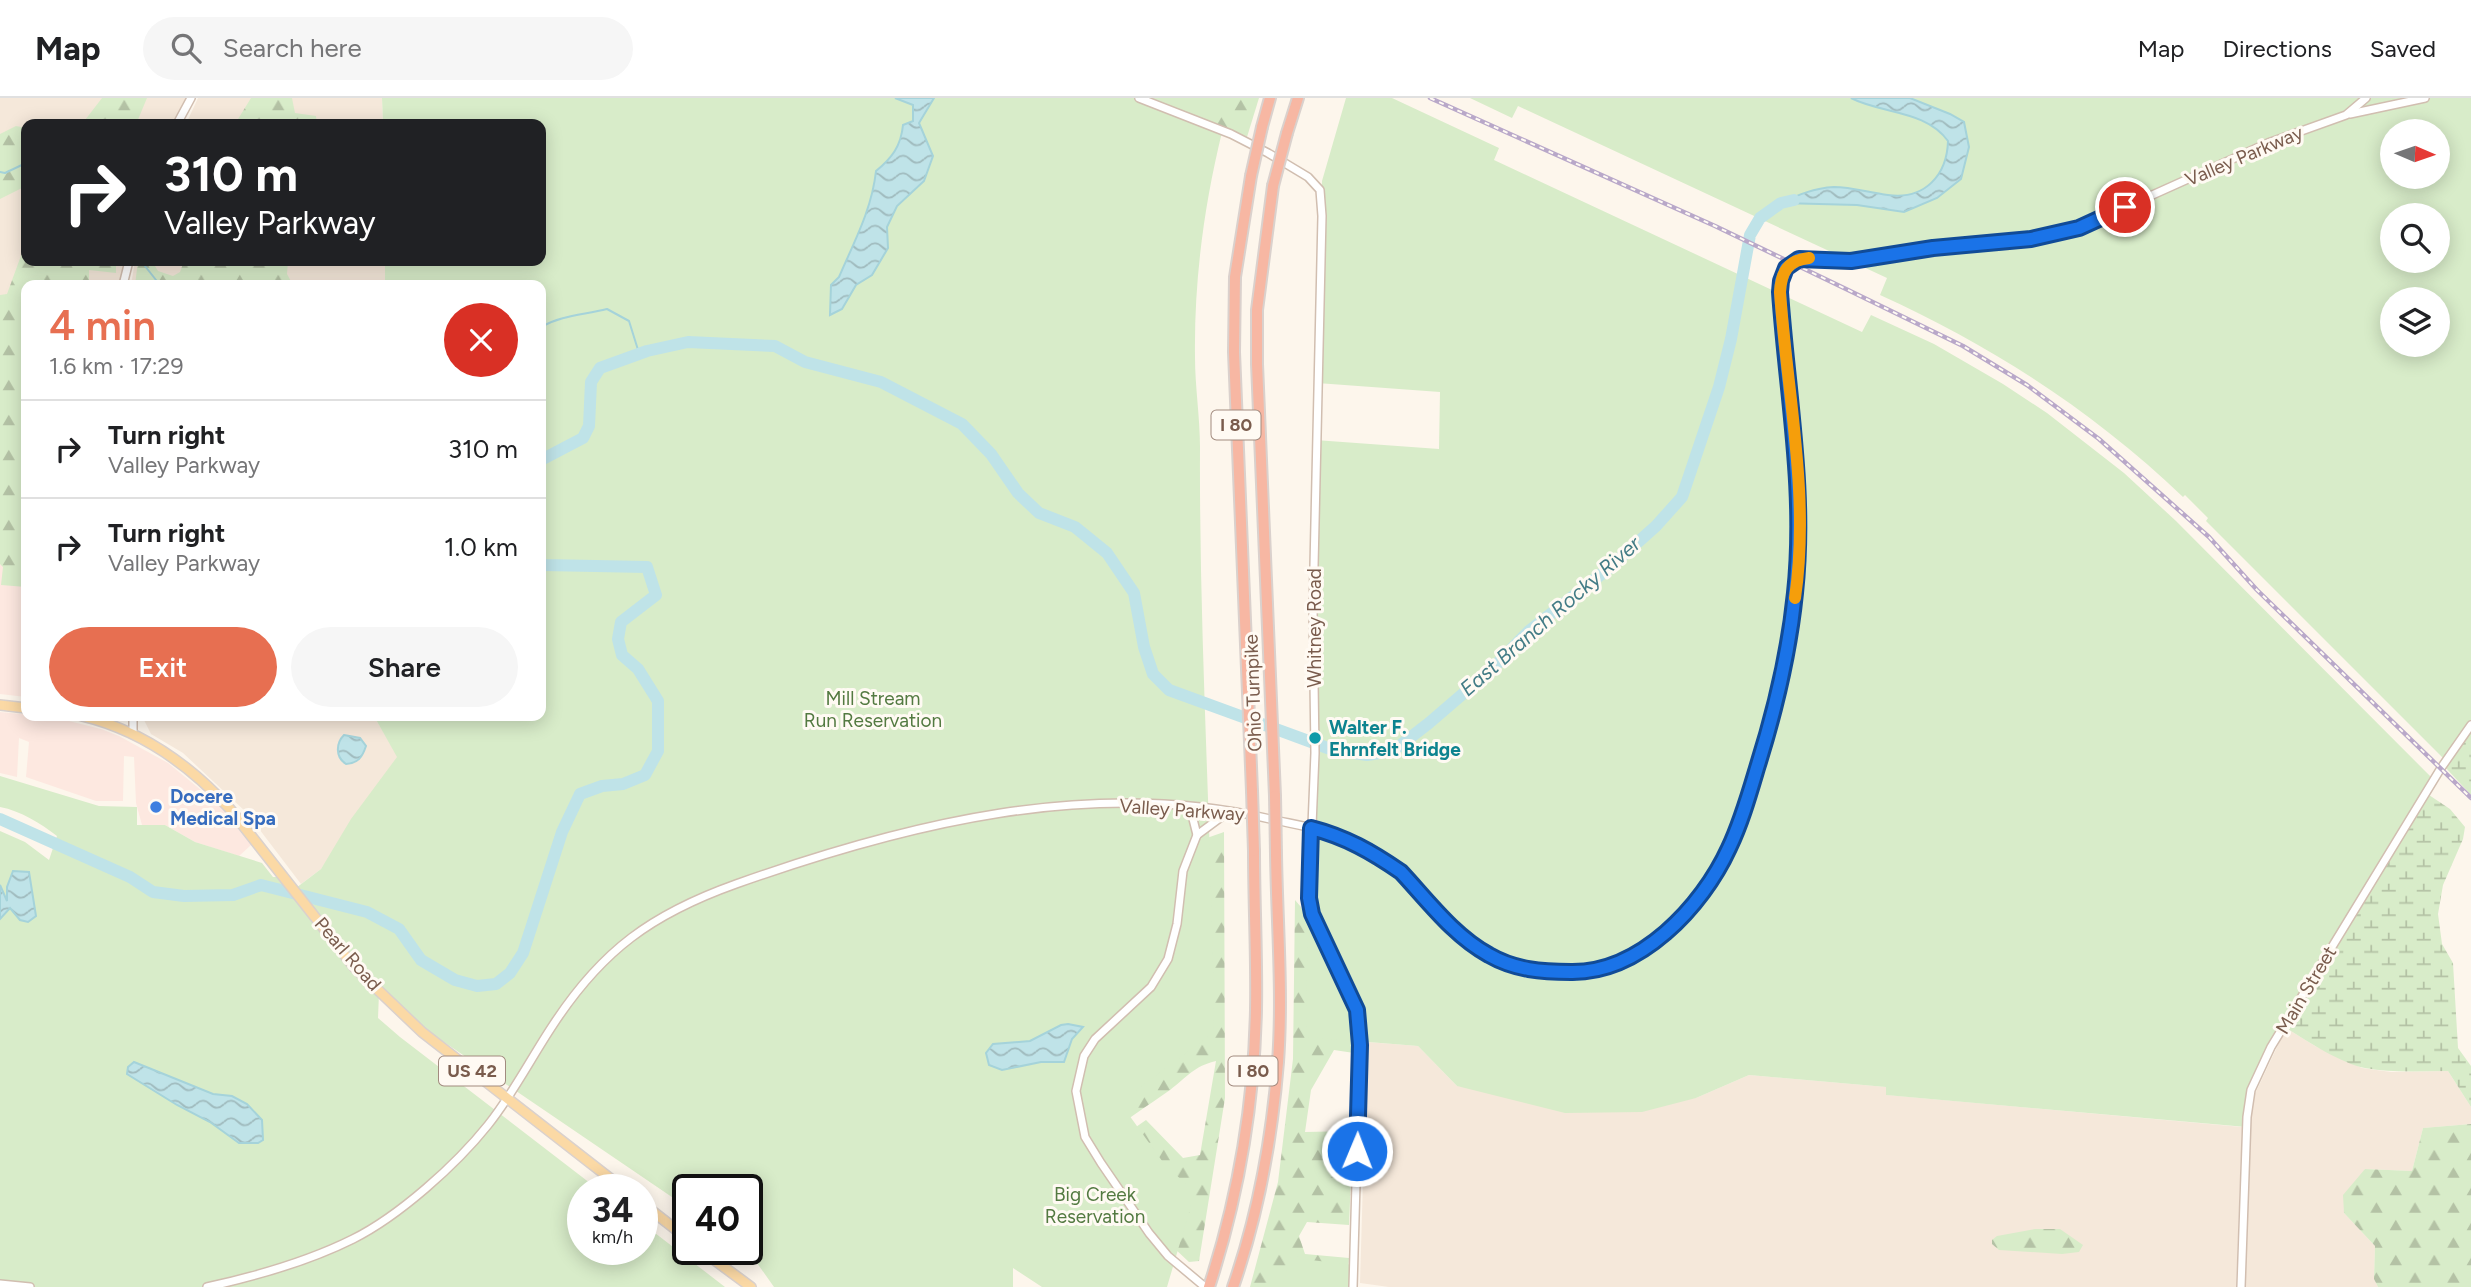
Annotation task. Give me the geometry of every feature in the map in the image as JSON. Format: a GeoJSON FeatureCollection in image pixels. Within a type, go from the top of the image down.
{"type":"FeatureCollection","features":[{"type":"Feature","properties":{"kind":"highway","name":"Ohio Turnpike"},"geometry":{"type":"LineString","coordinates":[[1207,1287],[1223,1243],[1241,1164],[1252,1087],[1256,1011],[1254,851],[1234,352],[1235,277],[1251,176],[1270,98]]}},
{"type":"Feature","properties":{"kind":"highway","name":"Ohio Turnpike"},"geometry":{"type":"LineString","coordinates":[[1233,1287],[1246,1248],[1267,1153],[1278,1061],[1275,796],[1257,310],[1273,186],[1298,98]]}},
{"type":"Feature","properties":{"kind":"main road"},"geometry":{"type":"LineString","coordinates":[[0,705],[21,707]]}},
{"type":"Feature","properties":{"kind":"main road","name":"Pearl Road"},"geometry":{"type":"LineString","coordinates":[[96,721],[133,734],[180,762],[210,786],[355,968],[422,1032],[604,1174]]}},
{"type":"Feature","properties":{"kind":"main road"},"geometry":{"type":"LineString","coordinates":[[658,1216],[672,1226]]}},
{"type":"Feature","properties":{"kind":"main road"},"geometry":{"type":"LineString","coordinates":[[721,1265],[751,1287]]}},
{"type":"Feature","properties":{"kind":"street"},"geometry":{"type":"LineString","coordinates":[[180,119],[191,98]]}},
{"type":"Feature","properties":{"kind":"street","name":"Whitney Road"},"geometry":{"type":"LineString","coordinates":[[1139,98],[1231,134],[1308,177],[1320,190],[1322,216],[1313,610],[1315,753],[1309,898],[1312,914],[1357,1010],[1360,1045],[1353,1287]]}},
{"type":"Feature","properties":{"kind":"street","name":"Valley Parkway"},"geometry":{"type":"LineString","coordinates":[[207,1287],[264,1275],[355,1238],[397,1210],[443,1173],[490,1123],[555,1021],[600,964],[622,943],[653,921],[687,902],[797,862],[909,830],[1005,812],[1082,805],[1191,807],[1248,814],[1311,828],[1357,843],[1393,866],[1467,940],[1504,963],[1551,973],[1589,973],[1625,960],[1649,946],[1672,927],[1695,901],[1730,848],[1765,744],[1787,654],[1796,593],[1799,485],[1781,301],[1781,281],[1786,268],[1799,259],[1851,261],[1933,248],[2031,239],[2079,228],[2269,143],[2346,116],[2366,98]]}},
{"type":"Feature","properties":{"kind":"street"},"geometry":{"type":"LineString","coordinates":[[2346,116],[2386,102],[2425,98]]}},
{"type":"Feature","properties":{"kind":"street"},"geometry":{"type":"LineString","coordinates":[[133,721],[133,734]]}},
{"type":"Feature","properties":{"kind":"street","name":"Main Street"},"geometry":{"type":"LineString","coordinates":[[2241,1287],[2247,1117],[2251,1090],[2271,1047],[2441,768],[2471,725]]}},
{"type":"Feature","properties":{"kind":"street"},"geometry":{"type":"LineString","coordinates":[[1191,807],[1197,835]]}},
{"type":"Feature","properties":{"kind":"street"},"geometry":{"type":"LineString","coordinates":[[1207,1287],[1186,1271],[1149,1233],[1101,1163],[1086,1137],[1076,1091],[1084,1056],[1095,1039],[1151,988],[1168,960],[1177,924],[1183,871],[1197,835],[1228,811]]}},
{"type":"Feature","properties":{"kind":"street"},"geometry":{"type":"LineString","coordinates":[[0,1284],[30,1287]]}},
{"type":"Feature","properties":{"kind":"shaded area"},"geometry":{"type":"Polygon","coordinates":[[[0,98],[187,98],[176,119],[21,119],[21,266],[124,266],[122,280],[21,280],[21,346],[3,567],[0,564],[0,98]]]}},
{"type":"Feature","properties":{"kind":"shaded area"},"geometry":{"type":"Polygon","coordinates":[[[198,98],[382,98],[383,119],[188,119],[198,98]]]}},
{"type":"Feature","properties":{"kind":"shaded area"},"geometry":{"type":"Polygon","coordinates":[[[134,266],[385,266],[385,280],[132,280],[134,266]]]}},
{"type":"Feature","properties":{"kind":"shaded area"},"geometry":{"type":"Polygon","coordinates":[[[0,564],[21,583],[21,696],[0,694],[0,564]]]}},
{"type":"Feature","properties":{"kind":"shaded area"},"geometry":{"type":"Polygon","coordinates":[[[0,712],[21,714],[21,721],[69,721],[101,729],[168,763],[218,804],[251,845],[239,856],[195,842],[165,825],[142,825],[136,803],[134,757],[124,756],[123,801],[96,801],[26,777],[29,742],[19,738],[17,777],[0,773],[0,712]]]}},
{"type":"Feature","properties":{"kind":"shaded area"},"geometry":{"type":"Polygon","coordinates":[[[144,721],[377,721],[398,757],[321,869],[301,884],[247,813],[183,753],[151,734],[144,721]]]}},
{"type":"Feature","properties":{"kind":"shaded area"},"geometry":{"type":"Polygon","coordinates":[[[2286,1028],[2315,1046],[2362,1068],[2391,1072],[2448,1071],[2471,1107],[2471,1124],[2423,1128],[2412,1171],[2365,1169],[2344,1213],[2375,1246],[2374,1279],[2378,1287],[2244,1287],[2249,1133],[2254,1096],[2286,1028]]]}},
{"type":"Feature","properties":{"kind":"shaded area"},"geometry":{"type":"Polygon","coordinates":[[[1367,1042],[1418,1046],[1457,1086],[1696,1098],[1749,1075],[1886,1087],[1887,1095],[2242,1127],[2236,1287],[1389,1287],[1360,1283],[1367,1042]]]}},
{"type":"Feature","properties":{"kind":"green space"},"geometry":{"type":"Polygon","coordinates":[[[102,98],[147,98],[138,119],[86,119],[102,98]]]}},
{"type":"Feature","properties":{"kind":"green space"},"geometry":{"type":"Polygon","coordinates":[[[251,98],[292,98],[295,113],[316,116],[316,119],[238,119],[251,98]]]}},
{"type":"Feature","properties":{"kind":"green space","name":"Mill Stream Run Reservation"},"geometry":{"type":"Polygon","coordinates":[[[382,98],[1225,98],[1216,129],[1222,132],[1201,243],[1195,328],[1214,1029],[1217,1030],[1127,1097],[1129,1115],[1165,1165],[1195,1192],[1167,1287],[1042,1287],[1013,1268],[1013,1287],[774,1287],[758,1265],[763,1265],[763,1174],[672,1174],[672,1197],[658,1188],[658,1174],[638,1174],[422,1027],[379,993],[378,1018],[578,1174],[567,1174],[567,1265],[658,1265],[658,1235],[672,1246],[672,1265],[696,1265],[725,1287],[0,1287],[0,831],[25,842],[49,860],[57,836],[30,818],[0,807],[0,776],[99,806],[137,807],[137,825],[165,825],[195,842],[262,863],[273,877],[287,877],[296,888],[321,869],[351,819],[397,757],[377,721],[546,721],[546,280],[385,280],[385,266],[546,266],[546,119],[383,119],[382,98]]]}},
{"type":"Feature","properties":{"kind":"green space"},"geometry":{"type":"Polygon","coordinates":[[[1153,98],[1259,98],[1247,137],[1153,98]]]}},
{"type":"Feature","properties":{"kind":"green space"},"geometry":{"type":"Polygon","coordinates":[[[1346,98],[1392,98],[1499,148],[1494,160],[1862,332],[1871,315],[1934,344],[2003,384],[2047,413],[2124,473],[2176,521],[2432,778],[2247,1088],[2246,1127],[1886,1095],[1886,1087],[1749,1075],[1696,1098],[1642,1112],[1565,1113],[1457,1086],[1418,1046],[1306,1037],[1315,440],[1439,449],[1440,392],[1317,383],[1322,181],[1346,98]]]}},
{"type":"Feature","properties":{"kind":"green space"},"geometry":{"type":"Polygon","coordinates":[[[1470,98],[2471,98],[2471,720],[2444,759],[2206,521],[2208,518],[2185,495],[2183,497],[2113,436],[2040,383],[1962,336],[1880,295],[1887,278],[1518,106],[1512,118],[1470,98]]]}},
{"type":"Feature","properties":{"kind":"green space"},"geometry":{"type":"Polygon","coordinates":[[[16,126],[21,127],[21,188],[0,199],[0,134],[16,126]]]}},
{"type":"Feature","properties":{"kind":"green space"},"geometry":{"type":"Polygon","coordinates":[[[21,256],[21,266],[116,266],[116,273],[89,270],[89,280],[21,280],[21,587],[1,585],[0,295],[7,294],[21,256]]]}},
{"type":"Feature","properties":{"kind":"green space"},"geometry":{"type":"Polygon","coordinates":[[[137,266],[155,266],[158,271],[173,276],[180,272],[182,266],[288,266],[290,280],[136,280],[137,266]]]}},
{"type":"Feature","properties":{"kind":"green space"},"geometry":{"type":"Polygon","coordinates":[[[2471,729],[2471,795],[2445,767],[2471,729]]]}},
{"type":"Feature","properties":{"kind":"green space"},"geometry":{"type":"Polygon","coordinates":[[[2429,795],[2450,809],[2465,827],[2463,839],[2443,885],[2438,914],[2442,944],[2453,963],[2458,1048],[2471,1066],[2471,1107],[2448,1071],[2365,1068],[2335,1057],[2286,1028],[2429,795]]]}},
{"type":"Feature","properties":{"kind":"green space"},"geometry":{"type":"Polygon","coordinates":[[[1224,832],[1225,1098],[1199,1261],[1189,1262],[1160,1235],[1103,1150],[1146,1120],[1183,1158],[1200,1155],[1216,1061],[1196,1069],[1102,1139],[1204,839],[1224,832]]]}},
{"type":"Feature","properties":{"kind":"green space"},"geometry":{"type":"Polygon","coordinates":[[[1295,900],[1320,947],[1353,1035],[1354,1053],[1334,1050],[1311,1090],[1305,1132],[1353,1131],[1349,1225],[1307,1222],[1299,1236],[1305,1254],[1349,1258],[1347,1287],[1250,1287],[1278,1182],[1293,1059],[1295,900]]]}},
{"type":"Feature","properties":{"kind":"green space"},"geometry":{"type":"Polygon","coordinates":[[[2471,1124],[2471,1287],[2378,1287],[2374,1279],[2375,1246],[2344,1213],[2343,1195],[2365,1169],[2412,1171],[2423,1128],[2471,1124]]]}},
{"type":"Feature","properties":{"kind":"green space"},"geometry":{"type":"Polygon","coordinates":[[[2035,1229],[2060,1229],[2083,1245],[2079,1252],[2062,1254],[1999,1250],[1992,1244],[1992,1240],[1997,1236],[2035,1229]]]}},
{"type":"Feature","properties":{"kind":"green space"},"geometry":{"type":"Polygon","coordinates":[[[1292,1253],[1302,1259],[1354,1265],[1353,1287],[1282,1287],[1292,1253]]]}},
{"type":"Feature","properties":{"kind":"water"},"geometry":{"type":"Polygon","coordinates":[[[895,98],[934,98],[919,123],[933,156],[924,181],[897,206],[887,227],[888,248],[872,275],[856,285],[842,309],[830,315],[831,285],[839,277],[862,225],[871,199],[876,171],[895,151],[903,125],[913,121],[913,105],[895,98]]]}},
{"type":"Feature","properties":{"kind":"water"},"geometry":{"type":"Polygon","coordinates":[[[1851,98],[1910,98],[1964,122],[1969,147],[1961,179],[1937,198],[1904,212],[1857,205],[1781,203],[1813,190],[1834,187],[1901,196],[1923,189],[1932,183],[1938,174],[1947,153],[1948,141],[1939,131],[1916,118],[1851,98]]]}},
{"type":"Feature","properties":{"kind":"water"},"geometry":{"type":"Polygon","coordinates":[[[344,735],[360,738],[366,746],[357,761],[346,764],[338,754],[338,746],[344,735]]]}},
{"type":"Feature","properties":{"kind":"water"},"geometry":{"type":"Polygon","coordinates":[[[13,871],[29,872],[36,916],[28,922],[20,920],[10,908],[0,919],[0,885],[7,901],[7,887],[13,871]]]}},
{"type":"Feature","properties":{"kind":"water"},"geometry":{"type":"Polygon","coordinates":[[[1068,1024],[1083,1027],[1072,1039],[1064,1062],[1041,1062],[1002,1070],[989,1065],[986,1053],[993,1044],[1030,1041],[1068,1024]]]}},
{"type":"Feature","properties":{"kind":"water"},"geometry":{"type":"Polygon","coordinates":[[[134,1062],[213,1094],[232,1096],[247,1104],[262,1120],[263,1140],[258,1143],[239,1143],[210,1122],[127,1074],[128,1067],[134,1062]]]}},
{"type":"Feature","properties":{"kind":"waterway"},"geometry":{"type":"LineString","coordinates":[[0,172],[5,173],[21,165]]}},
{"type":"Feature","properties":{"kind":"waterway","name":"East Branch Rocky River"},"geometry":{"type":"LineString","coordinates":[[546,457],[583,438],[589,426],[591,382],[600,368],[647,351],[688,342],[775,346],[805,362],[881,382],[962,424],[991,454],[1018,493],[1039,513],[1075,527],[1107,553],[1134,593],[1144,647],[1153,674],[1169,690],[1333,750],[1367,755],[1393,751],[1493,668],[1529,631],[1608,569],[1656,526],[1682,497],[1719,387],[1731,339],[1750,235],[1760,218],[1781,203],[1794,200]]}},
{"type":"Feature","properties":{"kind":"waterway"},"geometry":{"type":"LineString","coordinates":[[145,266],[156,280]]}},
{"type":"Feature","properties":{"kind":"waterway"},"geometry":{"type":"LineString","coordinates":[[546,324],[607,309],[629,321],[639,353]]}},
{"type":"Feature","properties":{"kind":"waterway","name":"East Branch Rocky River"},"geometry":{"type":"LineString","coordinates":[[0,819],[130,877],[153,892],[184,896],[233,895],[261,885],[367,912],[399,929],[421,960],[455,980],[477,986],[496,984],[510,973],[523,953],[562,832],[580,794],[602,786],[623,784],[645,775],[658,751],[658,701],[638,669],[622,655],[618,639],[621,622],[656,595],[647,567],[546,565]]}},
{"type":"Feature","properties":{"kind":"railway"},"geometry":{"type":"LineString","coordinates":[[1430,98],[1715,226],[1963,346],[2027,385],[2099,439],[2209,537],[2257,590],[2471,798]]}},
{"type":"Feature","properties":{"kind":"slow traffic"},"geometry":{"type":"LineString","coordinates":[[1795,598],[1799,545],[1799,485],[1780,292],[1786,268],[1792,262],[1809,258]]}},
{"type":"Feature","properties":{"kind":"place","name":"Walter F. Ehrnfelt Bridge"},"geometry":{"type":"Point","coordinates":[1315,738]}},
{"type":"Feature","properties":{"kind":"place","name":"Docere Medical Spa"},"geometry":{"type":"Point","coordinates":[156,807]}},
{"type":"Feature","properties":{"kind":"route"},"geometry":{"type":"LineString","coordinates":[[1357,1151],[1360,1045],[1357,1010],[1312,914],[1309,898],[1311,828],[1357,843],[1401,872],[1467,940],[1504,963],[1551,973],[1589,973],[1625,960],[1649,946],[1672,927],[1695,901],[1730,848],[1765,744],[1787,654],[1796,593],[1799,485],[1781,310],[1781,281],[1786,268],[1799,259],[1851,261],[1933,248],[2054,235],[2079,228],[2125,207]]}},
{"type":"Feature","properties":{"kind":"park label","name":"Big Creek Reservation"},"geometry":{"type":"Point","coordinates":[1095,1205]}}]}
